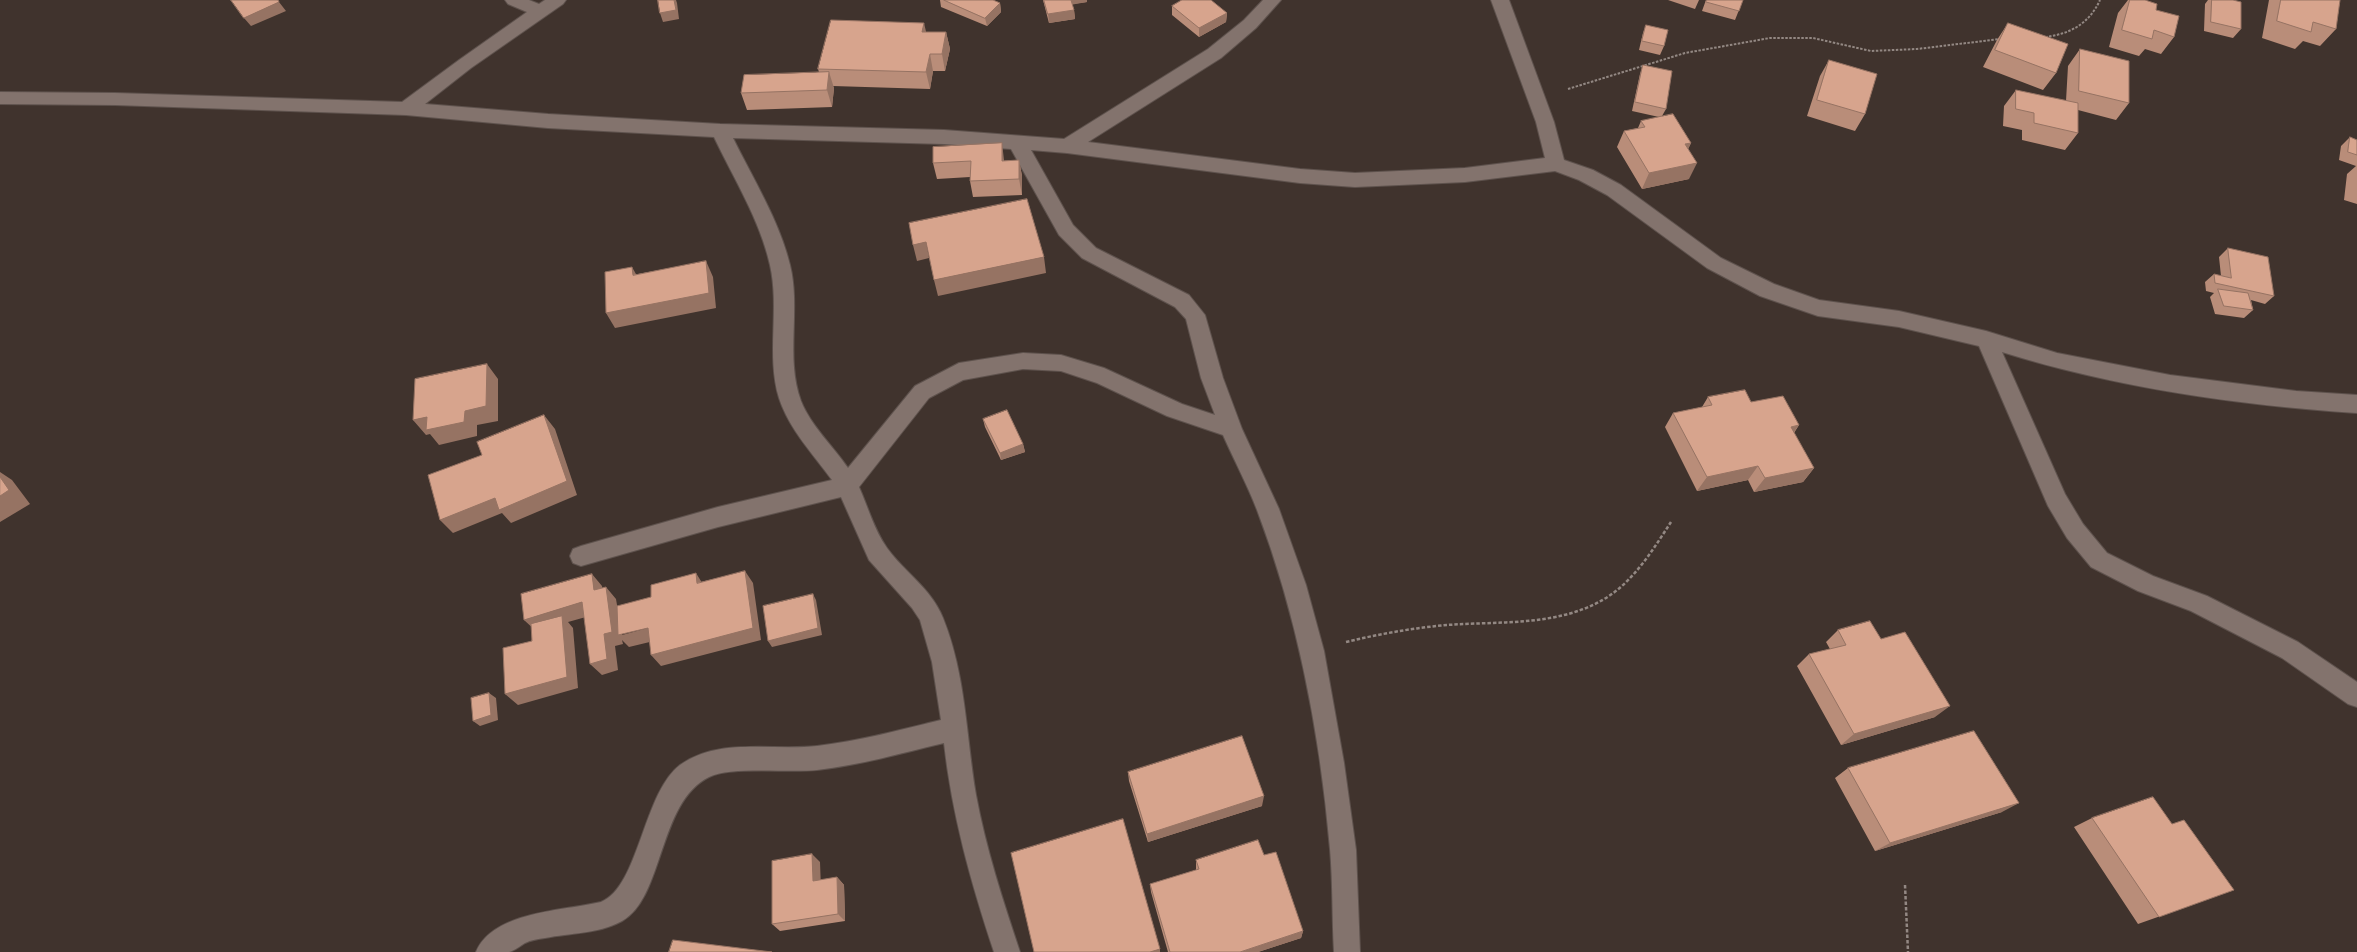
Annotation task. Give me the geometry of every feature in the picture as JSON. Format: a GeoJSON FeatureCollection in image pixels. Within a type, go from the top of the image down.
{"type":"FeatureCollection","features":[{"type":"Feature","properties":{"kind":"street"},"geometry":{"type":"LineString","coordinates":[[514,0],[539,11]]}},
{"type":"Feature","properties":{"kind":"street"},"geometry":{"type":"LineString","coordinates":[[406,110],[539,11],[557,0]]}},
{"type":"Feature","properties":{"kind":"street"},"geometry":{"type":"LineString","coordinates":[[1067,146],[1130,109],[1222,49],[1254,23],[1272,0]]}},
{"type":"Feature","properties":{"kind":"street"},"geometry":{"type":"LineString","coordinates":[[1500,0],[1510,37],[1537,100],[1552,140],[1556,164]]}},
{"type":"Feature","properties":{"kind":"street"},"geometry":{"type":"LineString","coordinates":[[0,98],[115,99],[406,110],[548,121],[720,131],[944,137],[1067,146],[1300,176],[1355,180],[1465,175],[1556,164],[1586,175],[1614,190],[1658,224],[1714,263],[1766,290],[1818,308],[1899,319],[1986,339],[2057,361],[2170,384],[2296,400],[2357,404]]}},
{"type":"Feature","properties":{"kind":"street"},"geometry":{"type":"LineString","coordinates":[[720,131],[766,228],[780,266],[784,304],[785,367],[790,399],[807,428],[833,462],[847,486],[877,552],[890,570],[913,592],[930,616],[946,664],[956,728],[964,796],[981,873],[1007,952]]}},
{"type":"Feature","properties":{"kind":"street"},"geometry":{"type":"LineString","coordinates":[[1017,142],[1066,230],[1090,253],[1115,268],[1182,302],[1195,315],[1201,331],[1212,378],[1231,429],[1268,509],[1294,585],[1312,651],[1332,763],[1343,850],[1347,952]]}},
{"type":"Feature","properties":{"kind":"street"},"geometry":{"type":"LineString","coordinates":[[1986,339],[2024,431],[2056,499],[2075,532],[2099,560],[2146,584],[2199,603],[2290,650],[2357,696]]}},
{"type":"Feature","properties":{"kind":"street"},"geometry":{"type":"LineString","coordinates":[[581,556],[718,517],[847,486],[922,392],[959,372],[1023,361],[1061,363],[1104,377],[1175,410],[1231,429]]}},
{"type":"Feature","properties":{"kind":"street"},"geometry":{"type":"LineString","coordinates":[[489,952],[492,948],[524,929],[599,916],[619,908],[634,888],[669,799],[685,778],[704,765],[734,760],[796,760],[862,752],[956,728]]}},
{"type":"Feature","properties":{"kind":"path"},"geometry":{"type":"LineString","coordinates":[[2042,37],[2071,31],[2084,24],[2096,11],[2100,0]]}},
{"type":"Feature","properties":{"kind":"path"},"geometry":{"type":"LineString","coordinates":[[1537,100],[1622,71],[1684,53],[1728,44],[1770,38],[1813,38],[1871,51],[1917,49],[2006,38]]}},
{"type":"Feature","properties":{"kind":"path"},"geometry":{"type":"LineString","coordinates":[[1312,651],[1384,633],[1552,617],[1585,609],[1610,596],[1641,567],[1671,522]]}},
{"type":"Feature","properties":{"kind":"path"},"geometry":{"type":"LineString","coordinates":[[1904,885],[1909,943],[1908,952]]}},
{"type":"Feature","properties":{"kind":"building"},"geometry":{"type":"Polygon","coordinates":[[[231,0],[278,0],[279,2],[244,18],[231,0]]]}},
{"type":"Feature","properties":{"kind":"building"},"geometry":{"type":"Polygon","coordinates":[[[658,0],[674,0],[676,10],[660,13],[658,0]]]}},
{"type":"Feature","properties":{"kind":"building"},"geometry":{"type":"Polygon","coordinates":[[[944,0],[993,0],[1000,3],[985,18],[944,0]]]}},
{"type":"Feature","properties":{"kind":"building"},"geometry":{"type":"Polygon","coordinates":[[[1044,0],[1071,0],[1074,10],[1048,14],[1044,0]]]}},
{"type":"Feature","properties":{"kind":"building"},"geometry":{"type":"Polygon","coordinates":[[[1182,0],[1211,0],[1227,13],[1199,28],[1172,6],[1182,0]]]}},
{"type":"Feature","properties":{"kind":"building"},"geometry":{"type":"Polygon","coordinates":[[[1707,0],[1743,0],[1739,11],[1706,2],[1707,0]]]}},
{"type":"Feature","properties":{"kind":"building"},"geometry":{"type":"Polygon","coordinates":[[[2130,0],[2145,0],[2157,4],[2156,10],[2179,16],[2174,37],[2154,30],[2152,39],[2122,30],[2130,0]]]}},
{"type":"Feature","properties":{"kind":"building"},"geometry":{"type":"Polygon","coordinates":[[[2212,0],[2233,0],[2241,2],[2241,29],[2211,22],[2212,0]]]}},
{"type":"Feature","properties":{"kind":"building"},"geometry":{"type":"Polygon","coordinates":[[[2281,0],[2340,0],[2336,29],[2313,22],[2311,32],[2277,21],[2281,0]]]}},
{"type":"Feature","properties":{"kind":"building"},"geometry":{"type":"Polygon","coordinates":[[[831,20],[924,23],[922,32],[946,32],[942,54],[930,54],[926,72],[818,69],[831,20]]]}},
{"type":"Feature","properties":{"kind":"building"},"geometry":{"type":"Polygon","coordinates":[[[2008,23],[2068,44],[2056,73],[1995,50],[2008,23]]]}},
{"type":"Feature","properties":{"kind":"building"},"geometry":{"type":"Polygon","coordinates":[[[1646,25],[1668,30],[1664,46],[1642,41],[1646,25]]]}},
{"type":"Feature","properties":{"kind":"building"},"geometry":{"type":"Polygon","coordinates":[[[2080,49],[2129,61],[2129,103],[2079,91],[2080,49]]]}},
{"type":"Feature","properties":{"kind":"building"},"geometry":{"type":"Polygon","coordinates":[[[1829,60],[1877,74],[1865,114],[1817,100],[1829,60]]]}},
{"type":"Feature","properties":{"kind":"building"},"geometry":{"type":"Polygon","coordinates":[[[1643,65],[1672,71],[1666,109],[1635,102],[1643,65]]]}},
{"type":"Feature","properties":{"kind":"building"},"geometry":{"type":"Polygon","coordinates":[[[829,72],[827,90],[741,93],[744,75],[829,72]]]}},
{"type":"Feature","properties":{"kind":"building"},"geometry":{"type":"Polygon","coordinates":[[[2016,90],[2078,103],[2078,133],[2034,123],[2034,113],[2016,109],[2016,90]]]}},
{"type":"Feature","properties":{"kind":"building"},"geometry":{"type":"Polygon","coordinates":[[[1673,114],[1691,143],[1685,144],[1697,163],[1649,173],[1624,131],[1645,127],[1641,121],[1673,114]]]}},
{"type":"Feature","properties":{"kind":"building"},"geometry":{"type":"Polygon","coordinates":[[[2350,137],[2357,140],[2357,155],[2348,152],[2350,137]]]}},
{"type":"Feature","properties":{"kind":"building"},"geometry":{"type":"Polygon","coordinates":[[[1002,143],[1002,161],[1019,160],[1019,179],[970,181],[971,161],[933,163],[933,147],[1002,143]]]}},
{"type":"Feature","properties":{"kind":"building"},"geometry":{"type":"Polygon","coordinates":[[[1027,199],[1044,257],[934,280],[926,242],[913,245],[909,223],[1027,199]]]}},
{"type":"Feature","properties":{"kind":"building"},"geometry":{"type":"Polygon","coordinates":[[[2228,248],[2268,257],[2274,296],[2215,283],[2214,274],[2231,278],[2228,248]]]}},
{"type":"Feature","properties":{"kind":"building"},"geometry":{"type":"Polygon","coordinates":[[[706,261],[709,293],[606,313],[605,272],[632,267],[633,275],[706,261]]]}},
{"type":"Feature","properties":{"kind":"building"},"geometry":{"type":"Polygon","coordinates":[[[2218,289],[2248,293],[2253,310],[2224,306],[2218,289]]]}},
{"type":"Feature","properties":{"kind":"building"},"geometry":{"type":"Polygon","coordinates":[[[487,364],[486,406],[465,411],[464,422],[426,430],[427,417],[413,420],[415,379],[487,364]]]}},
{"type":"Feature","properties":{"kind":"building"},"geometry":{"type":"Polygon","coordinates":[[[1745,390],[1751,402],[1783,396],[1799,425],[1791,427],[1814,468],[1765,478],[1758,466],[1707,477],[1673,413],[1712,405],[1708,397],[1745,390]]]}},
{"type":"Feature","properties":{"kind":"building"},"geometry":{"type":"Polygon","coordinates":[[[1007,410],[1023,444],[1000,453],[983,419],[1007,410]]]}},
{"type":"Feature","properties":{"kind":"building"},"geometry":{"type":"Polygon","coordinates":[[[544,415],[567,481],[499,510],[495,498],[440,520],[428,475],[482,455],[477,442],[544,415]]]}},
{"type":"Feature","properties":{"kind":"building"},"geometry":{"type":"Polygon","coordinates":[[[0,477],[9,490],[0,496],[0,477]]]}},
{"type":"Feature","properties":{"kind":"building"},"geometry":{"type":"Polygon","coordinates":[[[745,571],[753,628],[651,655],[648,628],[618,635],[617,606],[651,597],[651,585],[696,573],[697,583],[745,571]]]}},
{"type":"Feature","properties":{"kind":"building"},"geometry":{"type":"Polygon","coordinates":[[[592,574],[594,590],[606,587],[612,632],[604,634],[607,659],[590,664],[582,602],[524,620],[521,594],[592,574]]]}},
{"type":"Feature","properties":{"kind":"building"},"geometry":{"type":"Polygon","coordinates":[[[813,594],[818,628],[768,641],[763,606],[813,594]]]}},
{"type":"Feature","properties":{"kind":"building"},"geometry":{"type":"Polygon","coordinates":[[[562,616],[567,677],[505,694],[503,648],[532,641],[531,624],[562,616]]]}},
{"type":"Feature","properties":{"kind":"building"},"geometry":{"type":"Polygon","coordinates":[[[1870,621],[1881,639],[1905,632],[1950,706],[1854,734],[1809,654],[1846,645],[1838,630],[1870,621]]]}},
{"type":"Feature","properties":{"kind":"building"},"geometry":{"type":"Polygon","coordinates":[[[489,693],[491,715],[473,721],[471,698],[489,693]]]}},
{"type":"Feature","properties":{"kind":"building"},"geometry":{"type":"Polygon","coordinates":[[[1974,731],[2019,803],[1890,843],[1848,768],[1974,731]]]}},
{"type":"Feature","properties":{"kind":"building"},"geometry":{"type":"Polygon","coordinates":[[[1242,736],[1264,796],[1147,834],[1128,772],[1242,736]]]}},
{"type":"Feature","properties":{"kind":"building"},"geometry":{"type":"Polygon","coordinates":[[[2153,797],[2172,824],[2184,820],[2234,890],[2159,917],[2092,818],[2153,797]]]}},
{"type":"Feature","properties":{"kind":"building"},"geometry":{"type":"Polygon","coordinates":[[[1123,819],[1160,949],[1150,952],[1034,952],[1011,853],[1123,819]]]}},
{"type":"Feature","properties":{"kind":"building"},"geometry":{"type":"Polygon","coordinates":[[[1258,840],[1264,855],[1276,852],[1303,931],[1240,952],[1170,952],[1150,884],[1199,869],[1196,860],[1258,840]]]}},
{"type":"Feature","properties":{"kind":"building"},"geometry":{"type":"Polygon","coordinates":[[[812,854],[813,881],[837,877],[838,914],[772,924],[772,861],[812,854]]]}},
{"type":"Feature","properties":{"kind":"building"},"geometry":{"type":"Polygon","coordinates":[[[673,940],[772,952],[669,952],[673,940]]]}}]}
